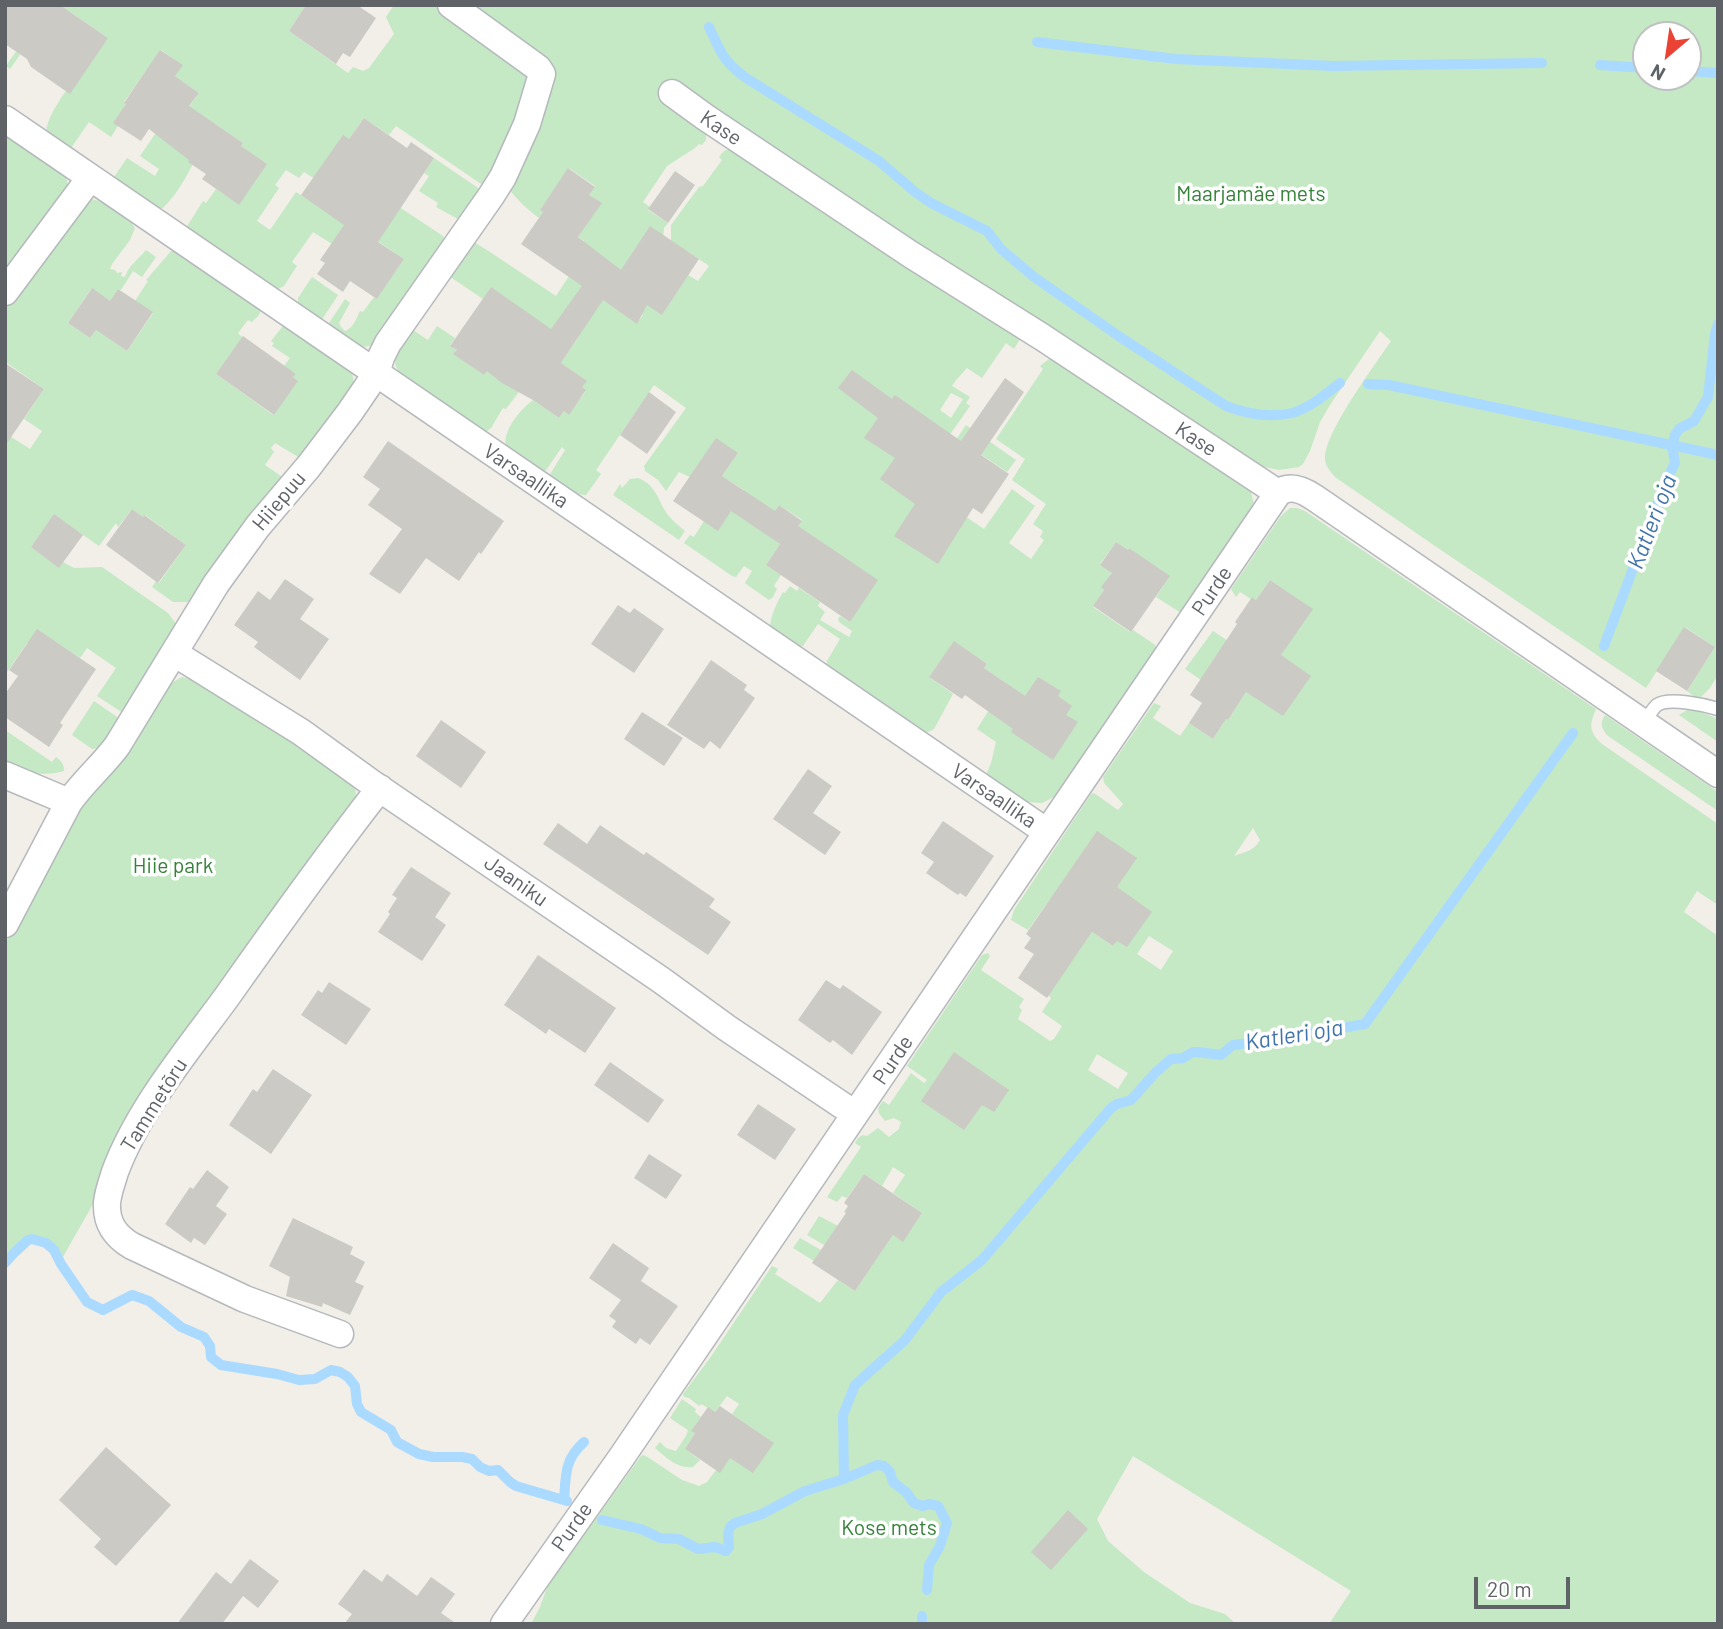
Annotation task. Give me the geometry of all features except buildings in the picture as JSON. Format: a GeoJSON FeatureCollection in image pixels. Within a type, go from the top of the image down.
{"type":"FeatureCollection","features":[{"type":"Feature","properties":{"kind":"street","name":"Hiiepuu"},"geometry":{"type":"LineString","coordinates":[[5,924],[69,802],[117,746],[174,653],[258,526],[350,412],[376,374],[388,343],[503,177],[527,124],[542,74],[538,68],[450,5]]}},
{"type":"Feature","properties":{"kind":"street","name":"Kase"},"geometry":{"type":"LineString","coordinates":[[672,93],[910,254],[1042,337],[1278,493]]}},
{"type":"Feature","properties":{"kind":"street","name":"Varsaallika"},"geometry":{"type":"LineString","coordinates":[[5,119],[1047,832]]}},
{"type":"Feature","properties":{"kind":"street"},"geometry":{"type":"LineString","coordinates":[[5,292],[90,178]]}},
{"type":"Feature","properties":{"kind":"street"},"geometry":{"type":"LineString","coordinates":[[1278,493],[1289,488],[1308,493],[1718,774]]}},
{"type":"Feature","properties":{"kind":"street","name":"Purde"},"geometry":{"type":"LineString","coordinates":[[504,1624],[621,1458],[1278,493]]}},
{"type":"Feature","properties":{"kind":"street","name":"Jaaniku"},"geometry":{"type":"LineString","coordinates":[[174,653],[301,732],[855,1114]]}},
{"type":"Feature","properties":{"kind":"street"},"geometry":{"type":"LineString","coordinates":[[5,775],[69,802]]}},
{"type":"Feature","properties":{"kind":"street","name":"Tammetõru"},"geometry":{"type":"LineString","coordinates":[[340,1334],[245,1299],[132,1246],[119,1238],[114,1231],[108,1220],[107,1203],[121,1155],[150,1104],[271,934],[380,788]]}},
{"type":"Feature","properties":{"kind":"lane"},"geometry":{"type":"LineString","coordinates":[[1644,723],[1655,706],[1663,702],[1683,702],[1718,709]]}},
{"type":"Feature","properties":{"kind":"green space"},"geometry":{"type":"Polygon","coordinates":[[[48,5],[306,5],[289,31],[348,73],[353,67],[363,71],[369,68],[394,34],[386,17],[394,5],[433,5],[530,74],[527,95],[487,188],[396,126],[389,135],[364,118],[349,139],[378,193],[443,236],[446,245],[379,341],[364,347],[327,326],[345,299],[350,303],[339,323],[345,331],[351,328],[360,311],[363,312],[374,297],[377,299],[404,259],[348,221],[332,244],[313,232],[292,262],[297,266],[284,286],[278,289],[186,228],[203,201],[206,203],[216,189],[238,204],[266,164],[241,146],[243,143],[215,124],[179,189],[163,208],[112,180],[127,158],[155,176],[159,169],[140,156],[155,134],[182,116],[199,93],[175,76],[182,65],[161,50],[124,102],[126,104],[118,126],[111,137],[89,122],[71,148],[46,133],[48,122],[71,84],[108,38],[69,11],[53,7],[10,69],[6,66],[48,5]],[[286,170],[275,185],[279,188],[257,221],[270,230],[296,192],[309,200],[321,183],[304,172],[299,178],[286,170]]]}},
{"type":"Feature","properties":{"kind":"green space","name":"Maarjamäe mets"},"geometry":{"type":"Polygon","coordinates":[[[467,5],[1718,5],[1718,675],[1701,697],[1695,697],[1687,691],[1715,647],[1685,627],[1646,688],[1335,477],[1325,462],[1327,447],[1341,417],[1391,341],[1380,331],[1320,422],[1303,464],[1279,470],[1255,465],[706,132],[706,140],[702,145],[699,144],[667,166],[643,202],[650,207],[648,210],[668,223],[664,228],[663,238],[662,315],[688,275],[698,281],[709,266],[671,244],[671,225],[722,160],[719,157],[731,148],[1023,334],[1014,349],[1006,343],[982,378],[967,368],[954,383],[952,386],[970,397],[966,403],[970,406],[916,483],[984,529],[1012,489],[1035,506],[1009,543],[1031,559],[1044,540],[1040,537],[1043,531],[1033,524],[1046,504],[1012,480],[1025,459],[996,439],[1043,369],[1040,366],[1053,356],[1247,486],[1251,492],[1254,504],[1181,613],[1156,597],[1169,577],[1129,548],[1128,550],[1116,542],[1100,564],[1112,573],[1093,607],[1130,632],[1133,630],[1157,648],[1054,797],[1042,803],[1027,802],[986,775],[996,742],[977,729],[1006,683],[984,668],[987,664],[954,642],[929,677],[953,694],[934,729],[926,733],[826,666],[840,639],[818,624],[803,646],[797,647],[770,628],[776,605],[790,586],[797,591],[799,588],[820,602],[818,606],[825,612],[820,620],[849,637],[852,631],[839,622],[840,616],[850,622],[798,526],[802,520],[779,505],[762,531],[780,544],[766,565],[781,575],[774,586],[777,589],[769,600],[745,583],[752,571],[744,566],[736,577],[732,576],[684,543],[690,535],[694,537],[704,521],[718,530],[744,490],[722,476],[738,453],[690,477],[679,472],[666,491],[658,480],[645,471],[644,466],[686,408],[654,385],[596,470],[601,474],[586,495],[581,495],[549,476],[565,450],[562,447],[544,473],[506,447],[505,441],[513,421],[533,400],[559,418],[564,411],[569,414],[586,391],[582,387],[586,381],[561,363],[580,335],[521,389],[487,431],[480,431],[439,399],[399,373],[395,364],[396,351],[413,330],[428,340],[437,326],[455,338],[450,345],[457,350],[454,354],[484,375],[491,287],[483,299],[446,274],[474,242],[556,296],[569,276],[584,241],[578,237],[601,203],[589,195],[595,186],[569,168],[540,210],[543,212],[539,218],[509,189],[555,79],[556,72],[553,67],[467,5]],[[593,293],[637,323],[643,315],[622,300],[593,293]],[[951,393],[940,410],[951,418],[963,399],[951,393]]]}},
{"type":"Feature","properties":{"kind":"green space"},"geometry":{"type":"Polygon","coordinates":[[[5,134],[64,175],[68,188],[5,279],[5,134]]]}},
{"type":"Feature","properties":{"kind":"green space"},"geometry":{"type":"Polygon","coordinates":[[[434,158],[484,192],[463,218],[458,219],[436,207],[438,203],[419,191],[429,176],[424,173],[434,158]]]}},
{"type":"Feature","properties":{"kind":"green space"},"geometry":{"type":"Polygon","coordinates":[[[89,199],[115,209],[135,228],[110,269],[117,273],[122,272],[121,276],[124,277],[146,250],[156,257],[142,277],[133,271],[110,301],[91,289],[68,323],[90,338],[96,330],[127,351],[153,313],[135,301],[148,281],[146,280],[172,250],[261,309],[259,315],[252,322],[248,320],[238,333],[243,338],[216,374],[273,415],[298,381],[293,377],[296,374],[284,366],[290,358],[272,346],[274,343],[271,341],[283,326],[352,371],[354,385],[300,458],[275,443],[271,448],[274,452],[265,465],[285,479],[191,602],[173,602],[152,587],[156,581],[159,583],[186,545],[145,515],[143,517],[132,509],[118,527],[116,523],[99,546],[54,515],[31,547],[59,567],[63,562],[74,568],[102,567],[168,613],[177,625],[123,713],[97,696],[116,668],[87,648],[80,658],[45,635],[27,643],[5,675],[5,433],[30,449],[42,431],[24,419],[44,389],[7,363],[5,365],[5,305],[89,199]]]}},
{"type":"Feature","properties":{"kind":"green space"},"geometry":{"type":"Polygon","coordinates":[[[312,277],[338,295],[321,321],[298,305],[298,298],[312,277]]]}},
{"type":"Feature","properties":{"kind":"green space"},"geometry":{"type":"Polygon","coordinates":[[[966,425],[1016,460],[1007,472],[973,449],[947,453],[966,425]]]}},
{"type":"Feature","properties":{"kind":"green space"},"geometry":{"type":"Polygon","coordinates":[[[638,478],[651,487],[668,515],[685,531],[679,540],[613,495],[620,484],[622,488],[630,479],[638,478]]]}},
{"type":"Feature","properties":{"kind":"green space","name":"Kose mets"},"geometry":{"type":"Polygon","coordinates":[[[1290,508],[1305,511],[1596,709],[1592,728],[1602,744],[1718,824],[1718,905],[1697,891],[1684,912],[1718,936],[1718,1624],[1329,1624],[1351,1591],[1133,1456],[1097,1519],[1108,1541],[1144,1572],[1190,1603],[1225,1614],[1236,1624],[531,1624],[548,1585],[641,1456],[646,1456],[682,1480],[699,1486],[707,1482],[716,1470],[720,1472],[730,1458],[773,1443],[732,1414],[739,1404],[727,1396],[715,1412],[701,1404],[699,1406],[683,1394],[772,1266],[778,1269],[775,1274],[820,1303],[838,1280],[855,1291],[893,1235],[903,1241],[922,1213],[893,1193],[905,1175],[893,1167],[882,1186],[864,1174],[847,1198],[842,1196],[837,1202],[827,1197],[861,1147],[855,1143],[858,1138],[867,1136],[878,1128],[889,1137],[899,1129],[901,1122],[894,1118],[885,1121],[878,1108],[883,1101],[889,1105],[911,1073],[924,1083],[927,1080],[907,1066],[982,955],[988,953],[990,956],[981,970],[1024,999],[1019,1007],[1022,1010],[1018,1019],[1050,1041],[1054,1039],[1062,1026],[1042,1012],[1051,998],[1048,995],[1092,932],[1113,946],[1130,921],[1089,926],[1050,899],[1028,930],[1011,920],[1014,910],[1091,794],[1094,793],[1118,810],[1123,804],[1104,783],[1103,777],[1154,703],[1161,706],[1153,718],[1180,736],[1189,723],[1213,739],[1246,692],[1264,682],[1201,680],[1185,669],[1213,631],[1231,643],[1312,609],[1270,580],[1256,600],[1240,592],[1236,597],[1231,589],[1281,516],[1290,508]],[[1253,828],[1234,856],[1249,851],[1258,844],[1260,840],[1253,828]],[[1149,936],[1137,954],[1161,970],[1173,951],[1149,936]],[[1097,1054],[1088,1070],[1118,1089],[1128,1073],[1097,1054]]]}},
{"type":"Feature","properties":{"kind":"green space","name":"Hiie park"},"geometry":{"type":"Polygon","coordinates":[[[182,677],[197,681],[271,726],[355,787],[356,795],[351,808],[97,1197],[60,1262],[49,1246],[32,1239],[23,1244],[5,1263],[5,944],[77,813],[168,685],[182,677]]]}},
{"type":"Feature","properties":{"kind":"green space"},"geometry":{"type":"Polygon","coordinates":[[[94,701],[120,719],[100,748],[92,749],[72,735],[94,701]]]}},
{"type":"Feature","properties":{"kind":"green space"},"geometry":{"type":"Polygon","coordinates":[[[1687,710],[1702,712],[1718,719],[1718,742],[1679,715],[1687,710]]]}},
{"type":"Feature","properties":{"kind":"green space"},"geometry":{"type":"Polygon","coordinates":[[[1605,715],[1718,792],[1718,811],[1608,736],[1602,726],[1605,715]]]}},
{"type":"Feature","properties":{"kind":"green space"},"geometry":{"type":"Polygon","coordinates":[[[5,730],[52,762],[56,757],[62,763],[64,771],[42,774],[5,768],[5,730]]]}},
{"type":"Feature","properties":{"kind":"green space"},"geometry":{"type":"Polygon","coordinates":[[[819,1216],[846,1230],[824,1245],[807,1235],[819,1216]]]}},
{"type":"Feature","properties":{"kind":"green space"},"geometry":{"type":"Polygon","coordinates":[[[800,1238],[821,1250],[814,1261],[793,1248],[800,1238]]]}},
{"type":"Feature","properties":{"kind":"green space"},"geometry":{"type":"Polygon","coordinates":[[[682,1399],[696,1409],[695,1412],[701,1417],[692,1430],[695,1433],[685,1449],[700,1460],[693,1467],[677,1465],[655,1448],[660,1442],[666,1448],[676,1451],[686,1436],[688,1430],[670,1418],[682,1399]]]}},
{"type":"Feature","properties":{"kind":"waterway"},"geometry":{"type":"LineString","coordinates":[[709,27],[723,56],[746,78],[879,161],[931,203],[987,231],[1001,249],[1034,277],[1226,406],[1259,414],[1292,413],[1311,404],[1340,383]]}},
{"type":"Feature","properties":{"kind":"waterway"},"geometry":{"type":"LineString","coordinates":[[1037,42],[1176,59],[1334,66],[1542,63]]}},
{"type":"Feature","properties":{"kind":"waterway"},"geometry":{"type":"LineString","coordinates":[[1600,65],[1632,67]]}},
{"type":"Feature","properties":{"kind":"waterway"},"geometry":{"type":"LineString","coordinates":[[1702,72],[1718,73]]}},
{"type":"Feature","properties":{"kind":"waterway","name":"Katleri oja"},"geometry":{"type":"LineString","coordinates":[[1604,646],[1675,463],[1672,446],[1675,435],[1679,429],[1694,421],[1708,397],[1718,324]]}},
{"type":"Feature","properties":{"kind":"waterway"},"geometry":{"type":"LineString","coordinates":[[1368,384],[1389,385],[1718,455]]}},
{"type":"Feature","properties":{"kind":"waterway","name":"Katleri oja"},"geometry":{"type":"LineString","coordinates":[[844,1479],[843,1415],[855,1385],[905,1340],[941,1292],[982,1260],[1111,1108],[1131,1100],[1171,1059],[1183,1058],[1193,1052],[1221,1055],[1233,1045],[1365,1024],[1573,733]]}},
{"type":"Feature","properties":{"kind":"waterway"},"geometry":{"type":"LineString","coordinates":[[5,1263],[28,1240],[46,1243],[54,1250],[87,1302],[103,1310],[132,1295],[149,1301],[181,1327],[204,1337],[210,1346],[211,1357],[221,1365],[299,1380],[315,1379],[331,1370],[340,1372],[355,1386],[361,1412],[391,1430],[397,1442],[419,1454],[472,1459],[489,1471],[498,1470],[516,1486],[567,1501]]}},
{"type":"Feature","properties":{"kind":"waterway"},"geometry":{"type":"LineString","coordinates":[[564,1500],[569,1462],[584,1442]]}},
{"type":"Feature","properties":{"kind":"waterway"},"geometry":{"type":"LineString","coordinates":[[602,1520],[641,1529],[660,1538],[679,1539],[698,1549],[715,1547],[726,1551],[729,1547],[730,1527],[735,1523],[762,1514],[805,1491],[877,1465],[884,1466],[890,1472],[893,1482],[906,1492],[914,1503],[938,1506],[947,1523],[940,1546],[929,1565],[927,1590]]}},
{"type":"Feature","properties":{"kind":"waterway"},"geometry":{"type":"LineString","coordinates":[[922,1616],[922,1624]]}}]}
